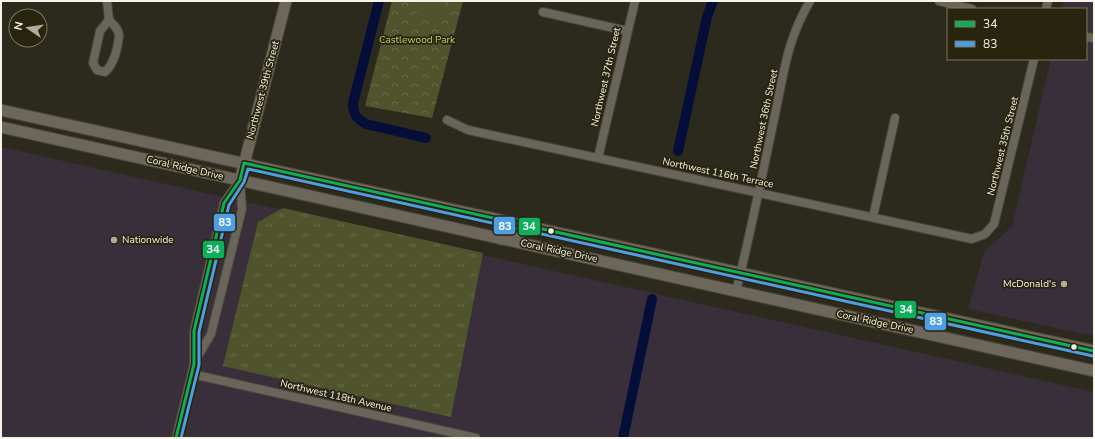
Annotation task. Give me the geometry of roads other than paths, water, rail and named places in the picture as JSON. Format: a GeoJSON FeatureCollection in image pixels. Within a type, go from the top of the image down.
{"type":"FeatureCollection","features":[{"type":"Feature","properties":{"kind":"main road","name":"Northwest 39th Street"},"geometry":{"type":"LineString","coordinates":[[240,180],[286,1]]}},
{"type":"Feature","properties":{"kind":"main road","name":"Coral Ridge Drive"},"geometry":{"type":"LineString","coordinates":[[1,110],[1094,351]]}},
{"type":"Feature","properties":{"kind":"main road","name":"Coral Ridge Drive"},"geometry":{"type":"LineString","coordinates":[[1,127],[502,239],[624,264],[736,292],[1094,371]]}},
{"type":"Feature","properties":{"kind":"main road"},"geometry":{"type":"LineString","coordinates":[[502,239],[515,232],[537,228]]}},
{"type":"Feature","properties":{"kind":"street"},"geometry":{"type":"LineString","coordinates":[[107,1],[109,20],[115,25],[119,35],[112,66],[105,72],[97,70],[93,63],[100,31],[109,20]]}},
{"type":"Feature","properties":{"kind":"street","name":"Northwest 37th Street"},"geometry":{"type":"LineString","coordinates":[[598,158],[635,1]]}},
{"type":"Feature","properties":{"kind":"street","name":"Northwest 36th Street"},"geometry":{"type":"LineString","coordinates":[[736,292],[788,50],[798,22],[810,1]]}},
{"type":"Feature","properties":{"kind":"street"},"geometry":{"type":"LineString","coordinates":[[939,1],[968,8]]}},
{"type":"Feature","properties":{"kind":"street"},"geometry":{"type":"LineString","coordinates":[[543,12],[627,31]]}},
{"type":"Feature","properties":{"kind":"street","name":"Northwest 35th Street"},"geometry":{"type":"LineString","coordinates":[[985,234],[994,224],[1034,60]]}},
{"type":"Feature","properties":{"kind":"street"},"geometry":{"type":"LineString","coordinates":[[873,217],[895,118]]}},
{"type":"Feature","properties":{"kind":"street","name":"Northwest 116th Terrace"},"geometry":{"type":"LineString","coordinates":[[447,120],[468,130],[972,238],[985,234]]}},
{"type":"Feature","properties":{"kind":"street","name":"Northwest 39th Street"},"geometry":{"type":"LineString","coordinates":[[176,438],[194,364],[194,332],[224,203],[240,180]]}},
{"type":"Feature","properties":{"kind":"street","name":"Northwest 39th Street"},"geometry":{"type":"LineString","coordinates":[[194,364],[212,334],[242,209],[240,180]]}},
{"type":"Feature","properties":{"kind":"street","name":"Northwest 118th Avenue"},"geometry":{"type":"LineString","coordinates":[[192,374],[447,435],[476,438]]}},
{"type":"Feature","properties":{"kind":"waterway"},"geometry":{"type":"LineString","coordinates":[[379,1],[353,103],[354,113],[357,118],[366,124],[426,138]]}},
{"type":"Feature","properties":{"kind":"waterway"},"geometry":{"type":"LineString","coordinates":[[678,151],[707,17],[713,1]]}},
{"type":"Feature","properties":{"kind":"waterway"},"geometry":{"type":"LineString","coordinates":[[623,438],[652,299]]}},
{"type":"Feature","properties":{"kind":"place","name":"Nationwide"},"geometry":{"type":"Point","coordinates":[114,240]}},
{"type":"Feature","properties":{"kind":"place","name":"McDonald's"},"geometry":{"type":"Point","coordinates":[1064,284]}},
{"type":"Feature","properties":{"kind":"park label","name":"Castlewood Park"},"geometry":{"type":"Point","coordinates":[417,40]}}]}
